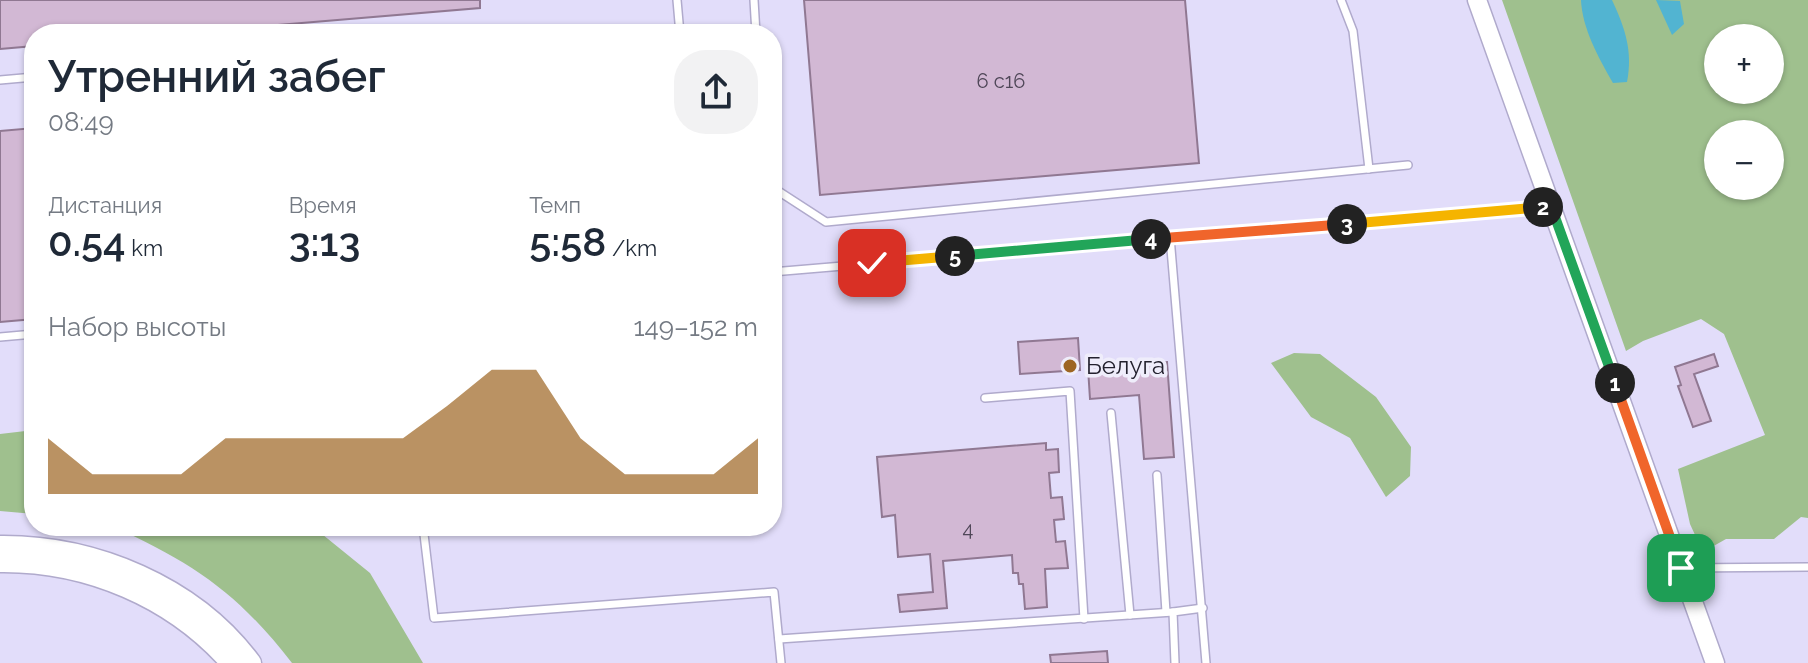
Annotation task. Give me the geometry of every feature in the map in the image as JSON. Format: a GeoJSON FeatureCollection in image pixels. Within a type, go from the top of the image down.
{"type":"FeatureCollection","features":[{"type":"Feature","properties":{"kind":"main road"},"geometry":{"type":"LineString","coordinates":[[1477,0],[1715,663]]}},
{"type":"Feature","properties":{"kind":"main road"},"geometry":{"type":"LineString","coordinates":[[0,546],[73,553],[140,576],[207,618],[251,663]]}},
{"type":"Feature","properties":{"kind":"main road"},"geometry":{"type":"LineString","coordinates":[[0,562],[70,568],[123,586],[177,615],[231,663]]}},
{"type":"Feature","properties":{"kind":"lane"},"geometry":{"type":"LineString","coordinates":[[677,0],[679,24]]}},
{"type":"Feature","properties":{"kind":"lane"},"geometry":{"type":"LineString","coordinates":[[754,0],[755,24]]}},
{"type":"Feature","properties":{"kind":"lane"},"geometry":{"type":"LineString","coordinates":[[1341,0],[1353,31],[1369,169]]}},
{"type":"Feature","properties":{"kind":"lane"},"geometry":{"type":"LineString","coordinates":[[0,80],[24,78]]}},
{"type":"Feature","properties":{"kind":"lane"},"geometry":{"type":"LineString","coordinates":[[782,193],[826,222],[1408,165]]}},
{"type":"Feature","properties":{"kind":"lane"},"geometry":{"type":"LineString","coordinates":[[782,271],[1551,206]]}},
{"type":"Feature","properties":{"kind":"lane"},"geometry":{"type":"LineString","coordinates":[[1170,237],[1206,663]]}},
{"type":"Feature","properties":{"kind":"lane"},"geometry":{"type":"LineString","coordinates":[[0,337],[24,335]]}},
{"type":"Feature","properties":{"kind":"lane"},"geometry":{"type":"LineString","coordinates":[[985,398],[1070,391],[1084,619]]}},
{"type":"Feature","properties":{"kind":"lane"},"geometry":{"type":"LineString","coordinates":[[1111,413],[1130,615]]}},
{"type":"Feature","properties":{"kind":"lane"},"geometry":{"type":"LineString","coordinates":[[1157,475],[1175,663]]}},
{"type":"Feature","properties":{"kind":"lane"},"geometry":{"type":"LineString","coordinates":[[424,536],[434,618],[774,592],[781,663]]}},
{"type":"Feature","properties":{"kind":"lane"},"geometry":{"type":"LineString","coordinates":[[1681,568],[1808,567]]}},
{"type":"Feature","properties":{"kind":"lane"},"geometry":{"type":"LineString","coordinates":[[779,639],[1203,608]]}},
{"type":"Feature","properties":{"kind":"green space"},"geometry":{"type":"Polygon","coordinates":[[[1502,0],[1808,0],[1808,518],[1801,517],[1774,539],[1726,539],[1710,548],[1701,548],[1690,524],[1678,469],[1765,435],[1724,334],[1701,319],[1643,341],[1626,351],[1502,0]]]}},
{"type":"Feature","properties":{"kind":"green space"},"geometry":{"type":"Polygon","coordinates":[[[1294,353],[1320,354],[1376,397],[1411,447],[1410,476],[1386,497],[1350,438],[1311,417],[1271,363],[1294,353]]]}},
{"type":"Feature","properties":{"kind":"green space"},"geometry":{"type":"Polygon","coordinates":[[[24,431],[24,513],[0,511],[0,434],[24,431]]]}},
{"type":"Feature","properties":{"kind":"green space"},"geometry":{"type":"Polygon","coordinates":[[[132,536],[324,536],[370,573],[423,663],[292,663],[232,598],[167,553],[132,536]]]}},
{"type":"Feature","properties":{"kind":"water"},"geometry":{"type":"Polygon","coordinates":[[[1581,0],[1612,0],[1627,40],[1627,82],[1613,83],[1588,32],[1581,0]]]}},
{"type":"Feature","properties":{"kind":"water"},"geometry":{"type":"Polygon","coordinates":[[[1656,0],[1680,1],[1684,24],[1672,35],[1656,0]]]}},
{"type":"Feature","properties":{"kind":"building"},"geometry":{"type":"Polygon","coordinates":[[[0,0],[480,0],[480,8],[290,24],[24,24],[24,47],[0,49],[0,0]]]}},
{"type":"Feature","properties":{"kind":"building"},"geometry":{"type":"Polygon","coordinates":[[[804,0],[1185,0],[1199,163],[820,195],[804,0]]]}},
{"type":"Feature","properties":{"kind":"building"},"geometry":{"type":"Polygon","coordinates":[[[24,129],[24,320],[0,322],[0,131],[24,129]]]}},
{"type":"Feature","properties":{"kind":"building"},"geometry":{"type":"Polygon","coordinates":[[[1078,338],[1080,370],[1020,374],[1018,342],[1078,338]]]}},
{"type":"Feature","properties":{"kind":"building"},"geometry":{"type":"Polygon","coordinates":[[[1714,354],[1718,366],[1694,374],[1711,421],[1693,427],[1678,386],[1681,385],[1675,367],[1714,354]]]}},
{"type":"Feature","properties":{"kind":"building"},"geometry":{"type":"Polygon","coordinates":[[[1167,362],[1174,457],[1144,459],[1139,395],[1090,399],[1088,368],[1167,362]]]}},
{"type":"Feature","properties":{"kind":"building"},"geometry":{"type":"Polygon","coordinates":[[[1046,443],[1046,450],[1058,449],[1059,472],[1049,473],[1051,498],[1062,497],[1064,519],[1054,520],[1056,542],[1065,541],[1068,568],[1045,569],[1047,607],[1025,609],[1023,584],[1019,584],[1018,573],[1013,573],[1012,555],[943,561],[947,608],[900,612],[898,595],[933,592],[930,554],[898,557],[895,515],[882,517],[877,457],[1046,443]]]}},
{"type":"Feature","properties":{"kind":"building"},"geometry":{"type":"Polygon","coordinates":[[[1107,651],[1108,663],[1051,663],[1050,655],[1107,651]]]}},
{"type":"Feature","properties":{"kind":"place","name":"Белуга"},"geometry":{"type":"Point","coordinates":[1070,366]}},
{"type":"Feature","properties":{"kind":"route"},"geometry":{"type":"LineString","coordinates":[[872,263],[1551,206],[1681,568]]}}]}
